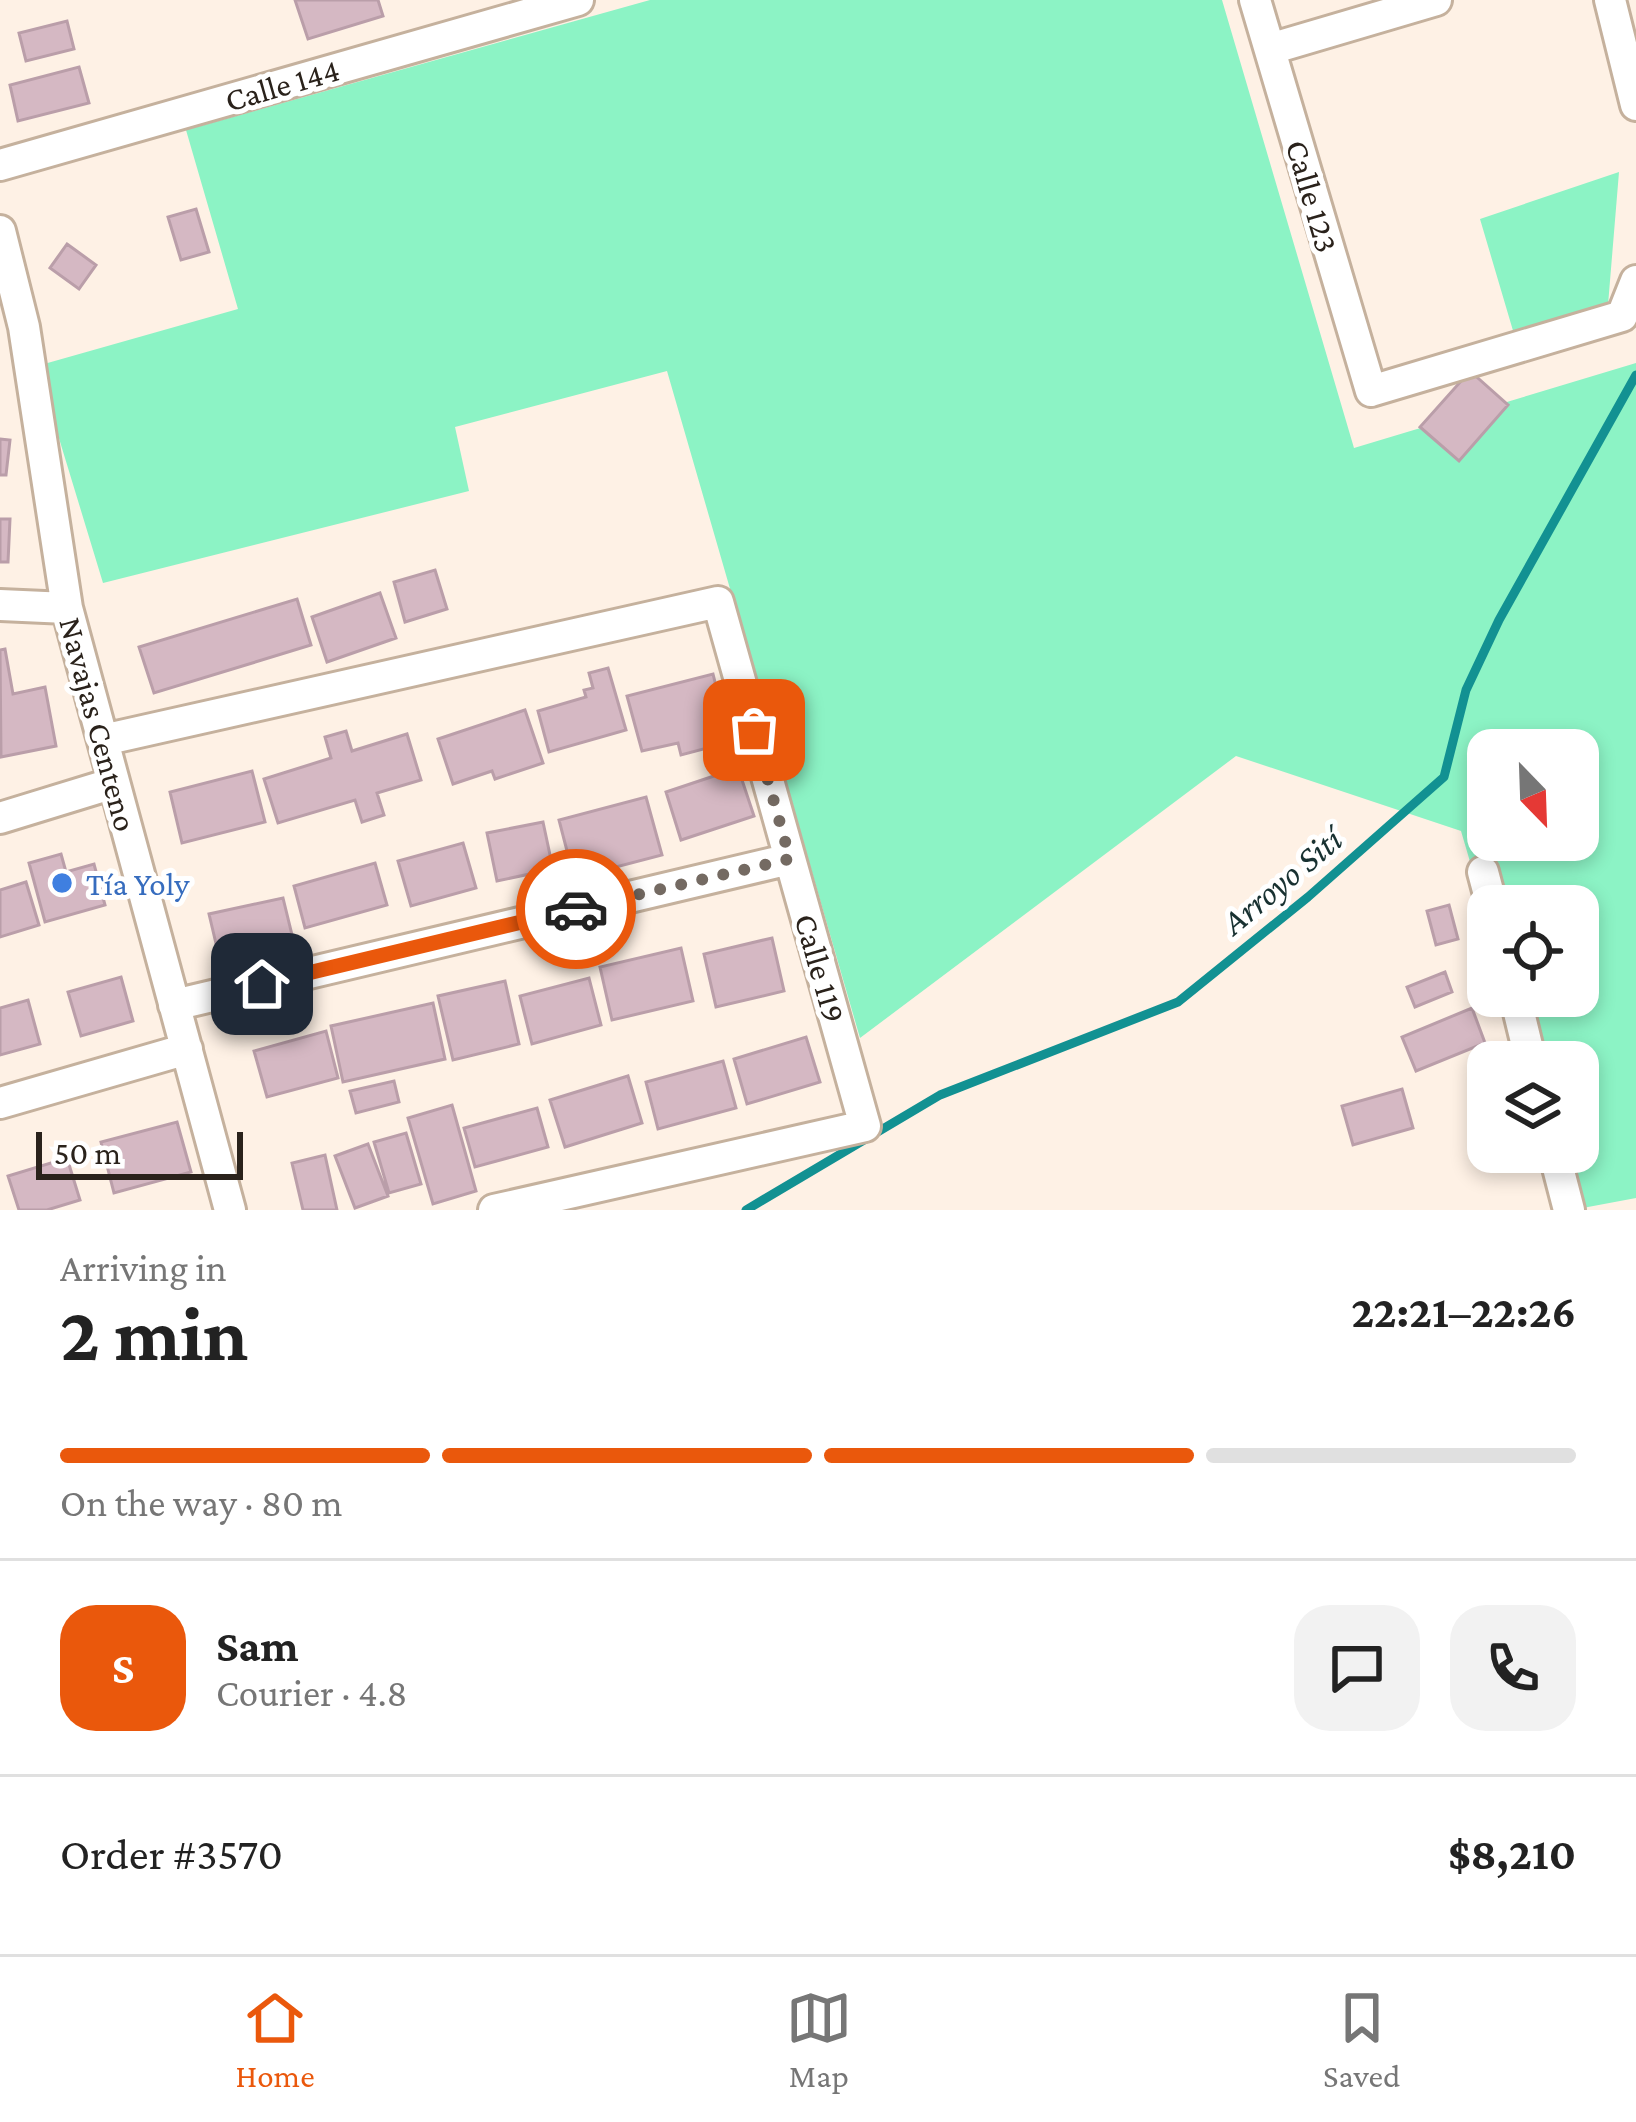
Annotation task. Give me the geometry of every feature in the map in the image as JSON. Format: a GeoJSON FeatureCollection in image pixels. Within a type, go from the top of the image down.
{"type":"FeatureCollection","features":[{"type":"Feature","properties":{"kind":"street","name":"Calle 123"},"geometry":{"type":"LineString","coordinates":[[1255,0],[1371,391],[1622,316],[1636,281]]}},
{"type":"Feature","properties":{"kind":"street"},"geometry":{"type":"LineString","coordinates":[[1270,50],[1436,0]]}},
{"type":"Feature","properties":{"kind":"street"},"geometry":{"type":"LineString","coordinates":[[1610,0],[1636,105]]}},
{"type":"Feature","properties":{"kind":"street","name":"Calle 144"},"geometry":{"type":"LineString","coordinates":[[0,165],[569,1]]}},
{"type":"Feature","properties":{"kind":"street","name":"Navajas Centeno"},"geometry":{"type":"LineString","coordinates":[[0,231],[24,327],[67,608],[230,1210]]}},
{"type":"Feature","properties":{"kind":"street","name":"Calle 119"},"geometry":{"type":"LineString","coordinates":[[103,740],[718,602],[866,1126],[494,1210]]}},
{"type":"Feature","properties":{"kind":"street"},"geometry":{"type":"LineString","coordinates":[[0,605],[67,608]]}},
{"type":"Feature","properties":{"kind":"street"},"geometry":{"type":"LineString","coordinates":[[0,818],[114,783]]}},
{"type":"Feature","properties":{"kind":"street"},"geometry":{"type":"LineString","coordinates":[[174,1005],[790,859]]}},
{"type":"Feature","properties":{"kind":"street"},"geometry":{"type":"LineString","coordinates":[[1484,872],[1487,885]]}},
{"type":"Feature","properties":{"kind":"street"},"geometry":{"type":"LineString","coordinates":[[0,1103],[187,1049]]}},
{"type":"Feature","properties":{"kind":"street"},"geometry":{"type":"LineString","coordinates":[[1559,1173],[1569,1210]]}},
{"type":"Feature","properties":{"kind":"green space"},"geometry":{"type":"Polygon","coordinates":[[[650,0],[1222,0],[1354,448],[1636,363],[1636,1198],[1572,1210],[1561,1173],[1599,1173],[1599,1041],[1522,1041],[1515,1017],[1599,1017],[1599,885],[1477,885],[1470,861],[1599,861],[1599,729],[1467,729],[1467,851],[1461,831],[1236,756],[860,1038],[667,371],[455,427],[469,491],[103,583],[37,366],[238,309],[186,130],[650,0]]]}},
{"type":"Feature","properties":{"kind":"green space"},"geometry":{"type":"Polygon","coordinates":[[[1619,172],[1608,305],[1514,334],[1480,219],[1619,172]]]}},
{"type":"Feature","properties":{"kind":"building"},"geometry":{"type":"Polygon","coordinates":[[[295,0],[378,0],[383,16],[308,39],[295,0]]]}},
{"type":"Feature","properties":{"kind":"building"},"geometry":{"type":"Polygon","coordinates":[[[67,21],[74,49],[26,61],[19,33],[67,21]]]}},
{"type":"Feature","properties":{"kind":"building"},"geometry":{"type":"Polygon","coordinates":[[[79,67],[89,103],[18,121],[10,85],[79,67]]]}},
{"type":"Feature","properties":{"kind":"building"},"geometry":{"type":"Polygon","coordinates":[[[196,209],[209,252],[181,260],[168,217],[196,209]]]}},
{"type":"Feature","properties":{"kind":"building"},"geometry":{"type":"Polygon","coordinates":[[[67,244],[96,265],[79,289],[50,268],[67,244]]]}},
{"type":"Feature","properties":{"kind":"building"},"geometry":{"type":"Polygon","coordinates":[[[1470,371],[1508,405],[1459,461],[1420,427],[1470,371]]]}},
{"type":"Feature","properties":{"kind":"building"},"geometry":{"type":"Polygon","coordinates":[[[0,439],[10,440],[6,475],[0,475],[0,439]]]}},
{"type":"Feature","properties":{"kind":"building"},"geometry":{"type":"Polygon","coordinates":[[[0,519],[10,519],[8,562],[0,562],[0,519]]]}},
{"type":"Feature","properties":{"kind":"building"},"geometry":{"type":"Polygon","coordinates":[[[435,570],[447,609],[405,622],[394,582],[435,570]]]}},
{"type":"Feature","properties":{"kind":"building"},"geometry":{"type":"Polygon","coordinates":[[[380,593],[396,638],[327,662],[312,617],[380,593]]]}},
{"type":"Feature","properties":{"kind":"building"},"geometry":{"type":"Polygon","coordinates":[[[297,599],[311,645],[154,693],[139,647],[297,599]]]}},
{"type":"Feature","properties":{"kind":"building"},"geometry":{"type":"Polygon","coordinates":[[[5,649],[13,694],[45,687],[56,746],[1,757],[0,650],[5,649]]]}},
{"type":"Feature","properties":{"kind":"building"},"geometry":{"type":"Polygon","coordinates":[[[608,668],[626,730],[549,752],[538,711],[586,697],[584,690],[593,688],[589,673],[608,668]]]}},
{"type":"Feature","properties":{"kind":"building"},"geometry":{"type":"Polygon","coordinates":[[[713,674],[730,742],[681,755],[678,743],[642,751],[627,696],[713,674]]]}},
{"type":"Feature","properties":{"kind":"building"},"geometry":{"type":"Polygon","coordinates":[[[525,710],[543,763],[495,779],[492,771],[453,784],[438,739],[525,710]]]}},
{"type":"Feature","properties":{"kind":"building"},"geometry":{"type":"Polygon","coordinates":[[[346,731],[352,751],[407,734],[421,780],[377,793],[384,815],[362,822],[355,800],[278,823],[264,779],[331,758],[325,737],[346,731]]]}},
{"type":"Feature","properties":{"kind":"building"},"geometry":{"type":"Polygon","coordinates":[[[738,768],[754,816],[681,840],[666,792],[738,768]]]}},
{"type":"Feature","properties":{"kind":"building"},"geometry":{"type":"Polygon","coordinates":[[[252,771],[265,822],[182,843],[170,792],[252,771]]]}},
{"type":"Feature","properties":{"kind":"building"},"geometry":{"type":"Polygon","coordinates":[[[646,797],[662,855],[574,878],[559,820],[646,797]]]}},
{"type":"Feature","properties":{"kind":"building"},"geometry":{"type":"Polygon","coordinates":[[[543,822],[553,869],[497,881],[487,833],[543,822]]]}},
{"type":"Feature","properties":{"kind":"building"},"geometry":{"type":"Polygon","coordinates":[[[463,843],[476,888],[411,906],[398,861],[463,843]]]}},
{"type":"Feature","properties":{"kind":"building"},"geometry":{"type":"Polygon","coordinates":[[[61,854],[66,872],[94,864],[105,905],[45,922],[29,863],[61,854]]]}},
{"type":"Feature","properties":{"kind":"building"},"geometry":{"type":"Polygon","coordinates":[[[375,863],[387,905],[305,928],[294,886],[375,863]]]}},
{"type":"Feature","properties":{"kind":"building"},"geometry":{"type":"Polygon","coordinates":[[[26,882],[39,925],[0,937],[0,890],[26,882]]]}},
{"type":"Feature","properties":{"kind":"building"},"geometry":{"type":"Polygon","coordinates":[[[283,898],[292,935],[218,952],[209,914],[283,898]]]}},
{"type":"Feature","properties":{"kind":"building"},"geometry":{"type":"Polygon","coordinates":[[[1449,905],[1458,939],[1436,945],[1427,911],[1449,905]]]}},
{"type":"Feature","properties":{"kind":"building"},"geometry":{"type":"Polygon","coordinates":[[[772,938],[784,991],[716,1007],[704,954],[772,938]]]}},
{"type":"Feature","properties":{"kind":"building"},"geometry":{"type":"Polygon","coordinates":[[[681,948],[693,1001],[612,1020],[600,967],[681,948]]]}},
{"type":"Feature","properties":{"kind":"building"},"geometry":{"type":"Polygon","coordinates":[[[1445,972],[1452,992],[1415,1007],[1407,987],[1445,972]]]}},
{"type":"Feature","properties":{"kind":"building"},"geometry":{"type":"Polygon","coordinates":[[[121,977],[133,1021],[81,1036],[68,992],[121,977]]]}},
{"type":"Feature","properties":{"kind":"building"},"geometry":{"type":"Polygon","coordinates":[[[589,978],[601,1025],[532,1044],[520,996],[589,978]]]}},
{"type":"Feature","properties":{"kind":"building"},"geometry":{"type":"Polygon","coordinates":[[[505,981],[519,1044],[453,1060],[438,996],[505,981]]]}},
{"type":"Feature","properties":{"kind":"building"},"geometry":{"type":"Polygon","coordinates":[[[28,1000],[40,1044],[0,1055],[0,1008],[28,1000]]]}},
{"type":"Feature","properties":{"kind":"building"},"geometry":{"type":"Polygon","coordinates":[[[433,1003],[445,1059],[343,1082],[331,1026],[433,1003]]]}},
{"type":"Feature","properties":{"kind":"building"},"geometry":{"type":"Polygon","coordinates":[[[1467,1010],[1467,1017],[1475,1017],[1484,1041],[1467,1041],[1467,1050],[1416,1071],[1402,1037],[1467,1010]]]}},
{"type":"Feature","properties":{"kind":"building"},"geometry":{"type":"Polygon","coordinates":[[[326,1031],[338,1078],[267,1097],[254,1051],[326,1031]]]}},
{"type":"Feature","properties":{"kind":"building"},"geometry":{"type":"Polygon","coordinates":[[[806,1037],[820,1082],[747,1104],[734,1059],[806,1037]]]}},
{"type":"Feature","properties":{"kind":"building"},"geometry":{"type":"Polygon","coordinates":[[[723,1061],[736,1108],[658,1129],[646,1082],[723,1061]]]}},
{"type":"Feature","properties":{"kind":"building"},"geometry":{"type":"Polygon","coordinates":[[[628,1076],[642,1123],[565,1147],[550,1100],[628,1076]]]}},
{"type":"Feature","properties":{"kind":"building"},"geometry":{"type":"Polygon","coordinates":[[[394,1081],[399,1102],[356,1113],[350,1091],[394,1081]]]}},
{"type":"Feature","properties":{"kind":"building"},"geometry":{"type":"Polygon","coordinates":[[[1402,1089],[1413,1128],[1353,1145],[1342,1106],[1402,1089]]]}},
{"type":"Feature","properties":{"kind":"building"},"geometry":{"type":"Polygon","coordinates":[[[452,1105],[476,1191],[433,1204],[408,1118],[452,1105]]]}},
{"type":"Feature","properties":{"kind":"building"},"geometry":{"type":"Polygon","coordinates":[[[537,1108],[548,1147],[475,1167],[464,1128],[537,1108]]]}},
{"type":"Feature","properties":{"kind":"building"},"geometry":{"type":"Polygon","coordinates":[[[177,1122],[191,1172],[114,1193],[101,1142],[177,1122]]]}},
{"type":"Feature","properties":{"kind":"building"},"geometry":{"type":"Polygon","coordinates":[[[406,1133],[421,1184],[389,1193],[374,1142],[406,1133]]]}},
{"type":"Feature","properties":{"kind":"building"},"geometry":{"type":"Polygon","coordinates":[[[368,1144],[388,1196],[355,1208],[335,1156],[368,1144]]]}},
{"type":"Feature","properties":{"kind":"building"},"geometry":{"type":"Polygon","coordinates":[[[325,1155],[337,1210],[303,1210],[292,1163],[325,1155]]]}},
{"type":"Feature","properties":{"kind":"building"},"geometry":{"type":"Polygon","coordinates":[[[67,1158],[80,1200],[47,1210],[19,1210],[8,1176],[67,1158]]]}},
{"type":"Feature","properties":{"kind":"waterway","name":"Arroyo Sití"},"geometry":{"type":"LineString","coordinates":[[746,1210],[940,1095],[1178,1002],[1308,897],[1444,777],[1466,690],[1499,620],[1636,375]]}},
{"type":"Feature","properties":{"kind":"way so far"},"geometry":{"type":"LineString","coordinates":[[576,909],[790,859],[754,730]]}},
{"type":"Feature","properties":{"kind":"place","name":"Tía Yoly"},"geometry":{"type":"Point","coordinates":[62,883]}},
{"type":"Feature","properties":{"kind":"route"},"geometry":{"type":"LineString","coordinates":[[262,984],[576,909]]}}]}
